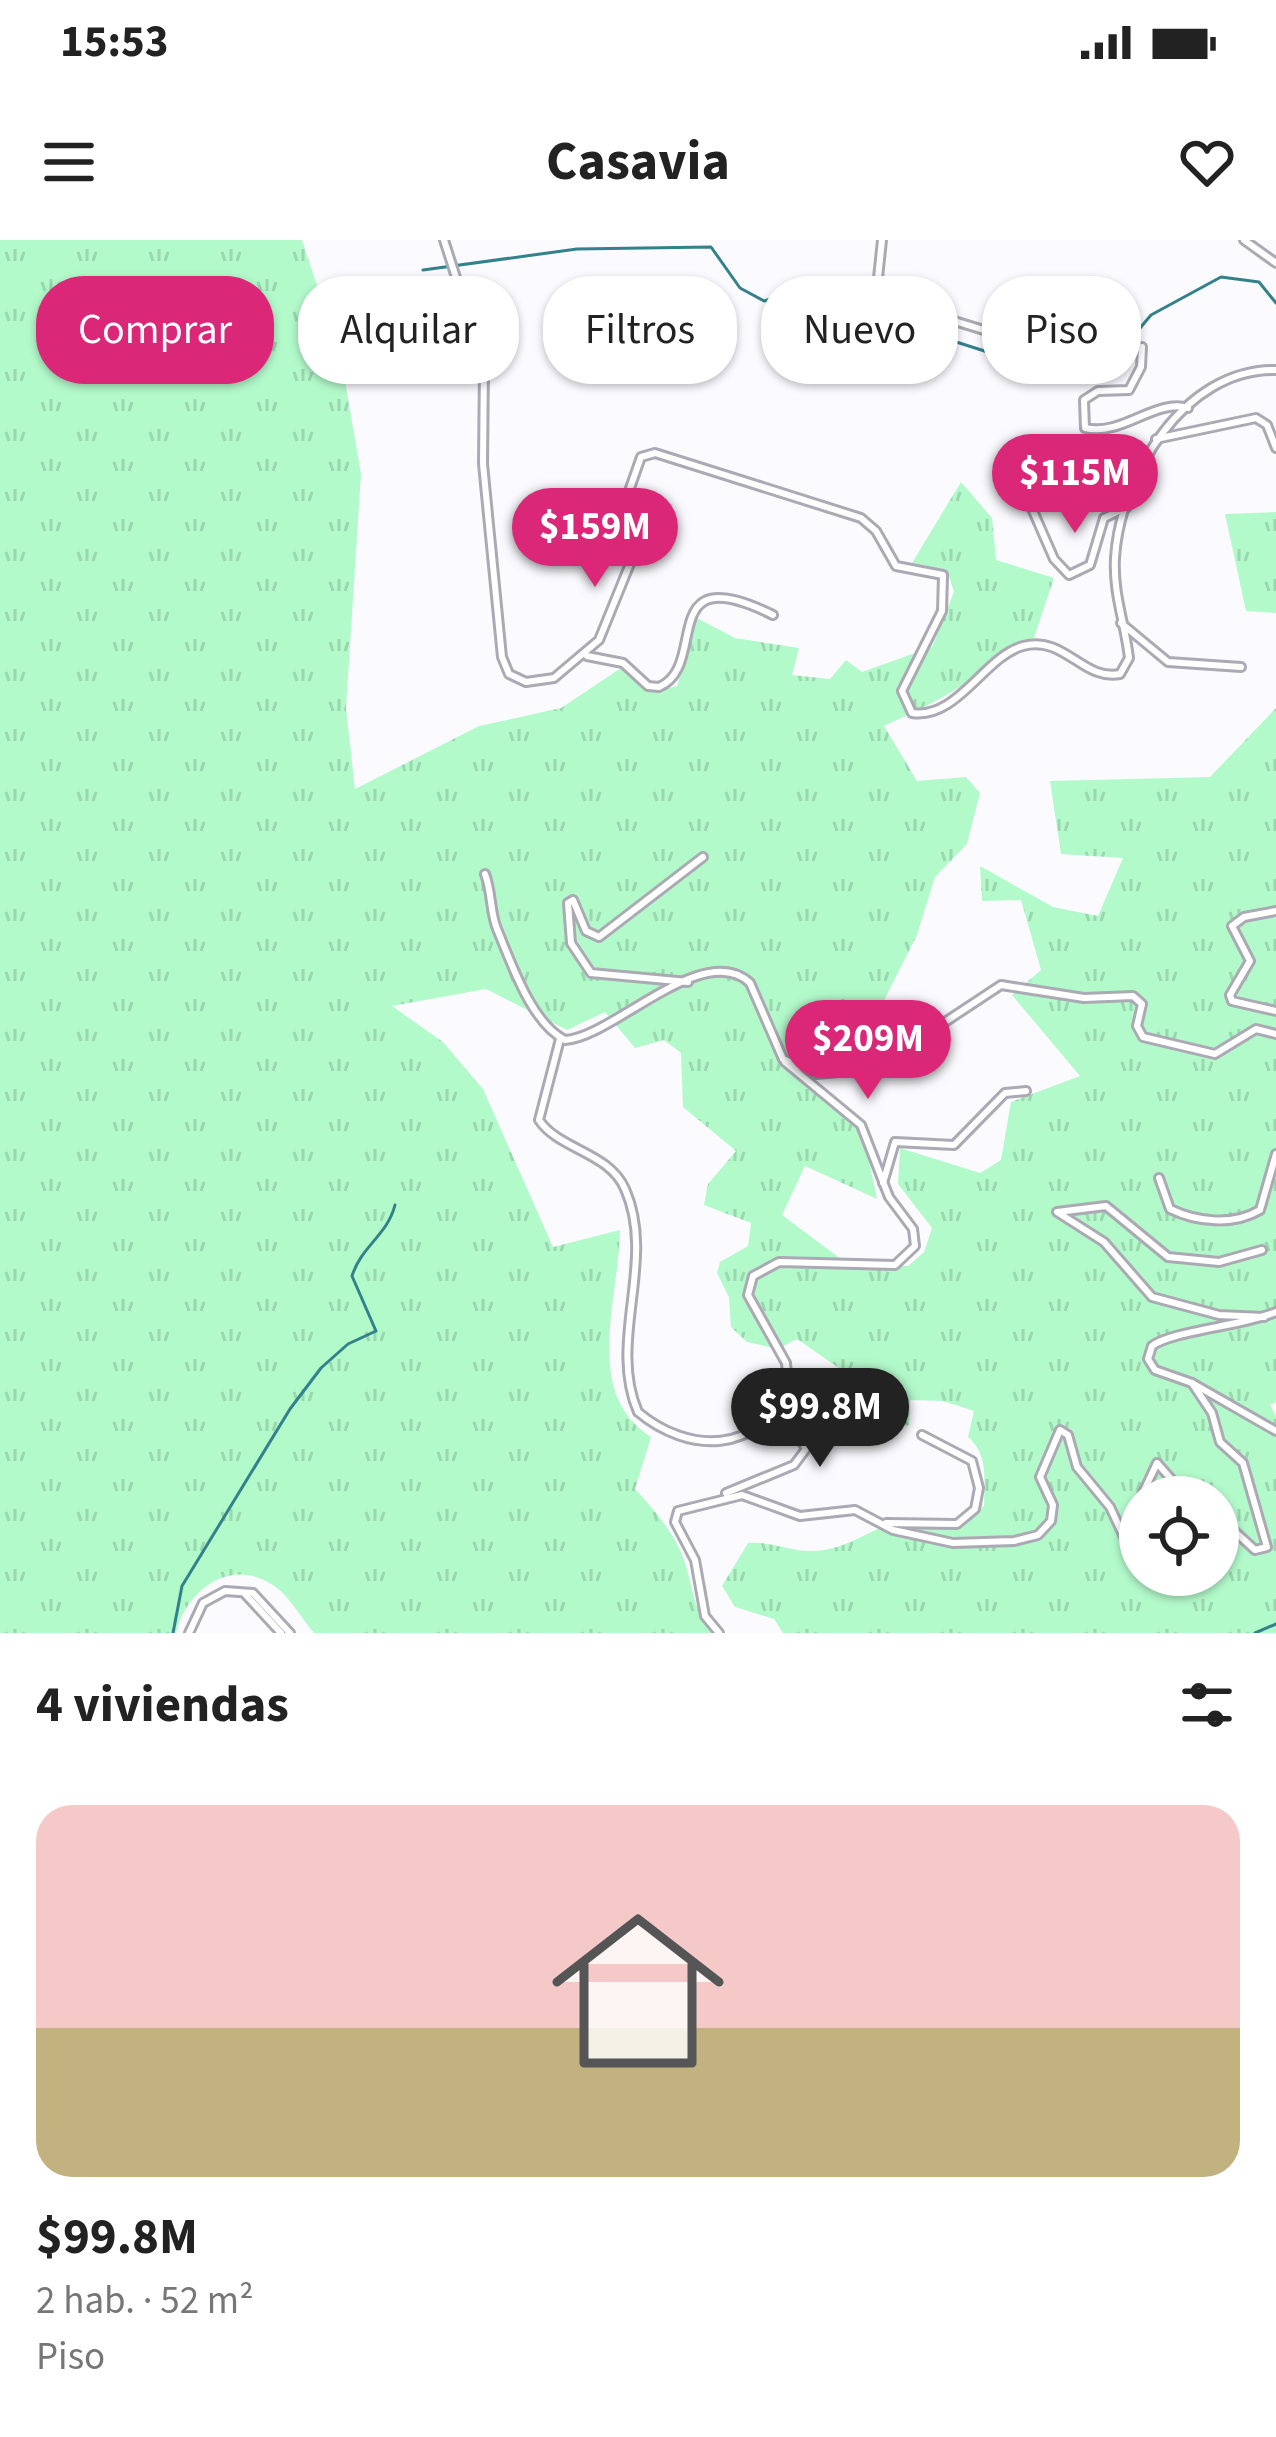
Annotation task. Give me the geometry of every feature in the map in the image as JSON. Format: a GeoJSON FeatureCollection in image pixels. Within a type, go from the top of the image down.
{"type":"FeatureCollection","features":[{"type":"Feature","properties":{"kind":"street"},"geometry":{"type":"LineString","coordinates":[[444,240],[484,365],[483,464],[491,590],[504,665],[516,680],[535,682],[559,675],[599,640],[638,544],[629,495],[632,472],[641,457],[655,453],[861,518],[876,530],[896,566],[943,575],[945,604],[902,691],[911,713],[924,714],[973,685],[1003,656],[1025,645],[1054,645],[1097,673],[1120,674],[1130,658],[1119,620],[1114,563],[1127,507],[1156,439],[1188,408],[1228,382],[1276,370]]}},
{"type":"Feature","properties":{"kind":"street"},"geometry":{"type":"LineString","coordinates":[[878,276],[882,240]]}},
{"type":"Feature","properties":{"kind":"street"},"geometry":{"type":"LineString","coordinates":[[1244,240],[1276,263]]}},
{"type":"Feature","properties":{"kind":"street"},"geometry":{"type":"LineString","coordinates":[[1142,347],[1141,367],[1129,390],[1098,391],[1084,400],[1085,428],[1106,430],[1175,405],[1188,408]]}},
{"type":"Feature","properties":{"kind":"street"},"geometry":{"type":"LineString","coordinates":[[1156,439],[1256,418],[1269,428],[1276,448]]}},
{"type":"Feature","properties":{"kind":"street"},"geometry":{"type":"LineString","coordinates":[[1030,504],[1054,559],[1069,575],[1085,571],[1100,525],[1127,507]]}},
{"type":"Feature","properties":{"kind":"street"},"geometry":{"type":"LineString","coordinates":[[586,656],[623,663],[648,686],[659,688],[675,676],[689,620],[702,604],[734,598],[773,615]]}},
{"type":"Feature","properties":{"kind":"street"},"geometry":{"type":"LineString","coordinates":[[1119,620],[1172,663],[1241,667]]}},
{"type":"Feature","properties":{"kind":"street"},"geometry":{"type":"LineString","coordinates":[[688,982],[591,974],[573,950],[568,904],[573,900],[586,931],[599,937],[703,857]]}},
{"type":"Feature","properties":{"kind":"street"},"geometry":{"type":"LineString","coordinates":[[485,874],[498,931],[529,995],[560,1039],[539,1120],[605,1165],[626,1190],[637,1261],[628,1366],[638,1412],[695,1442],[719,1444],[764,1418],[788,1383]]}},
{"type":"Feature","properties":{"kind":"street"},"geometry":{"type":"LineString","coordinates":[[1276,911],[1244,917],[1232,926],[1250,961],[1230,995],[1232,1000],[1276,1011]]}},
{"type":"Feature","properties":{"kind":"street"},"geometry":{"type":"LineString","coordinates":[[560,1039],[585,1036],[688,982],[724,972],[744,977],[794,1075],[858,1121],[883,1183],[913,1229],[915,1246],[906,1259],[890,1265],[775,1262],[748,1284],[750,1302],[786,1363],[793,1424],[806,1446],[805,1455],[676,1514],[695,1559],[705,1616],[719,1633]]}},
{"type":"Feature","properties":{"kind":"street"},"geometry":{"type":"LineString","coordinates":[[783,1059],[816,1074],[874,1069],[1001,985],[1084,998],[1133,996],[1142,1004],[1137,1026],[1143,1037],[1208,1053],[1222,1052],[1259,1028],[1276,1034]]}},
{"type":"Feature","properties":{"kind":"street"},"geometry":{"type":"LineString","coordinates":[[883,1183],[895,1142],[954,1145],[1005,1093],[1025,1091]]}},
{"type":"Feature","properties":{"kind":"street"},"geometry":{"type":"LineString","coordinates":[[1159,1178],[1170,1209],[1193,1220],[1246,1218],[1260,1210],[1276,1154]]}},
{"type":"Feature","properties":{"kind":"street"},"geometry":{"type":"LineString","coordinates":[[1262,1250],[1219,1262],[1168,1257],[1106,1206],[1057,1212],[1104,1242],[1152,1297],[1219,1315],[1250,1312],[1264,1317]]}},
{"type":"Feature","properties":{"kind":"street"},"geometry":{"type":"LineString","coordinates":[[1276,1312],[1154,1343],[1150,1366],[1192,1383],[1276,1432]]}},
{"type":"Feature","properties":{"kind":"street"},"geometry":{"type":"LineString","coordinates":[[1192,1383],[1212,1413],[1218,1439],[1243,1463],[1267,1547],[1255,1550],[1239,1535]]}},
{"type":"Feature","properties":{"kind":"street"},"geometry":{"type":"LineString","coordinates":[[718,1498],[750,1496],[800,1516],[850,1509],[882,1524],[953,1544],[1038,1535],[1052,1517],[1040,1477],[1060,1430],[1119,1530]]}},
{"type":"Feature","properties":{"kind":"street"},"geometry":{"type":"LineString","coordinates":[[882,1524],[957,1524],[975,1509],[979,1488],[972,1461],[922,1435]]}},
{"type":"Feature","properties":{"kind":"street"},"geometry":{"type":"LineString","coordinates":[[1151,1476],[1157,1462],[1169,1476]]}},
{"type":"Feature","properties":{"kind":"street"},"geometry":{"type":"LineString","coordinates":[[189,1633],[203,1603],[236,1591],[272,1615],[286,1633]]}},
{"type":"Feature","properties":{"kind":"street"},"geometry":{"type":"LineString","coordinates":[[266,1633],[272,1615]]}},
{"type":"Feature","properties":{"kind":"green space"},"geometry":{"type":"Polygon","coordinates":[[[0,240],[302,240],[314,276],[298,276],[298,384],[345,384],[361,474],[346,708],[355,789],[479,726],[561,708],[624,666],[651,692],[677,686],[697,618],[735,638],[799,648],[792,675],[830,679],[846,660],[862,672],[932,647],[954,592],[947,570],[912,563],[961,482],[992,518],[996,560],[1054,578],[1034,638],[1010,648],[944,696],[884,726],[917,781],[966,777],[980,793],[967,844],[935,877],[917,935],[875,1018],[872,1058],[791,1073],[863,1133],[877,1199],[805,1166],[782,1215],[845,1262],[908,1266],[924,1252],[932,1228],[898,1184],[900,1148],[980,1173],[1001,1160],[1011,1102],[1080,1076],[1012,995],[1041,970],[1021,900],[982,901],[980,866],[1053,907],[1098,916],[1123,858],[1061,854],[1050,781],[1210,777],[1276,708],[1276,1402],[1270,1405],[1276,1416],[1276,1633],[783,1633],[774,1619],[735,1607],[722,1586],[748,1543],[826,1550],[893,1524],[964,1519],[984,1506],[982,1460],[968,1437],[974,1411],[943,1401],[910,1400],[909,1425],[882,1431],[847,1408],[846,1373],[797,1339],[778,1349],[747,1342],[731,1327],[729,1297],[717,1273],[720,1262],[748,1246],[751,1223],[704,1205],[708,1184],[736,1151],[683,1107],[681,1053],[664,1040],[635,1048],[605,1012],[567,1030],[486,989],[392,1006],[443,1042],[483,1089],[553,1247],[620,1230],[609,1344],[611,1371],[617,1396],[630,1418],[651,1437],[635,1489],[677,1543],[700,1614],[712,1633],[314,1633],[277,1588],[245,1575],[214,1581],[201,1590],[176,1633],[0,1633],[0,240]]]}},
{"type":"Feature","properties":{"kind":"green space"},"geometry":{"type":"Polygon","coordinates":[[[1276,512],[1276,613],[1246,611],[1225,514],[1276,512]]]}},
{"type":"Feature","properties":{"kind":"waterway"},"geometry":{"type":"LineString","coordinates":[[423,270],[577,249],[711,247],[740,288],[764,301],[797,291],[853,318],[900,324],[997,355],[1087,353],[1130,340],[1151,315],[1221,277],[1259,282],[1276,303]]}},
{"type":"Feature","properties":{"kind":"waterway"},"geometry":{"type":"LineString","coordinates":[[173,1633],[182,1586],[290,1409],[321,1368],[348,1344],[376,1331],[352,1276],[395,1205]]}},
{"type":"Feature","properties":{"kind":"waterway"},"geometry":{"type":"LineString","coordinates":[[1255,1633],[1276,1624]]}}]}
